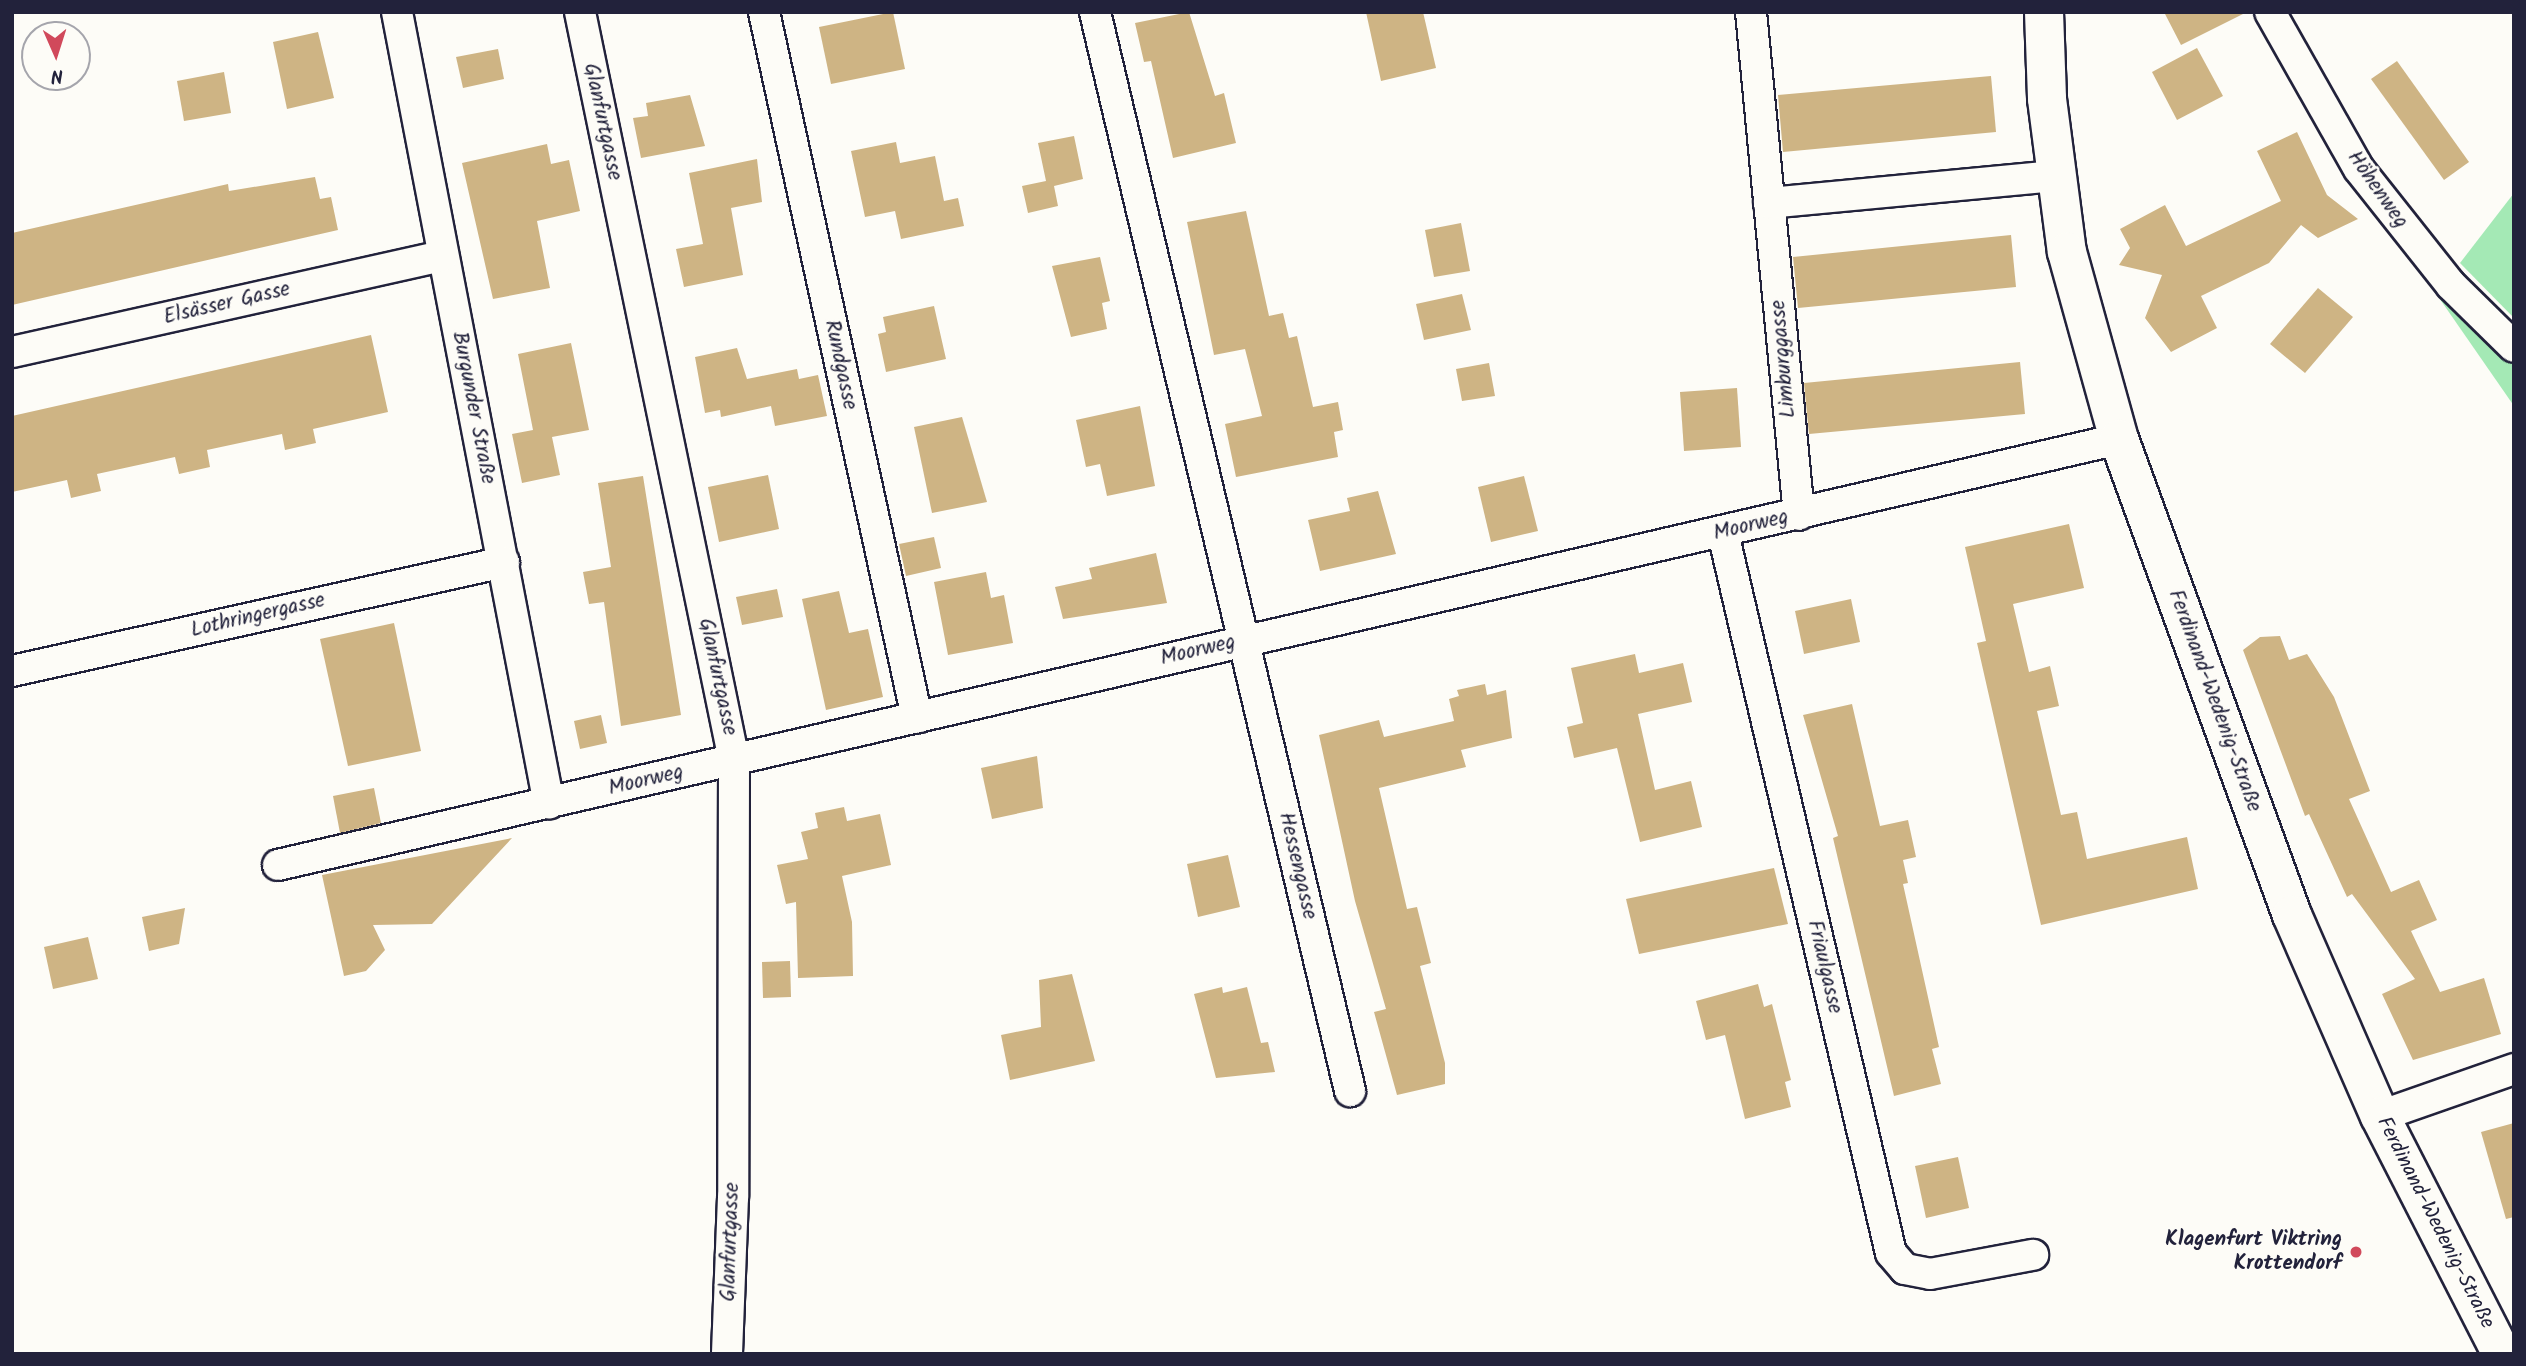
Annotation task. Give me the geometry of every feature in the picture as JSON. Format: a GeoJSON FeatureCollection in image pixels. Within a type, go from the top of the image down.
{"type":"FeatureCollection","features":[{"type":"Feature","properties":{"kind":"street","name":"Burgunder Straße"},"geometry":{"type":"LineString","coordinates":[[397,12],[549,804]]}},
{"type":"Feature","properties":{"kind":"street","name":"Glanfurtgasse"},"geometry":{"type":"LineString","coordinates":[[580,12],[734,760],[733,1197],[727,1354]]}},
{"type":"Feature","properties":{"kind":"street","name":"Rundgasse"},"geometry":{"type":"LineString","coordinates":[[764,12],[917,718]]}},
{"type":"Feature","properties":{"kind":"street"},"geometry":{"type":"LineString","coordinates":[[1095,12],[1244,640]]}},
{"type":"Feature","properties":{"kind":"street","name":"Limburggasse"},"geometry":{"type":"LineString","coordinates":[[1751,12],[1799,515]]}},
{"type":"Feature","properties":{"kind":"street","name":"Ferdinand-Wedenig-Straße"},"geometry":{"type":"LineString","coordinates":[[2044,12],[2056,176],[2067,252],[2119,439],[2292,915],[2380,1116],[2501,1354]]}},
{"type":"Feature","properties":{"kind":"street","name":"Höhenweg"},"geometry":{"type":"LineString","coordinates":[[2270,12],[2367,180],[2451,285],[2514,347]]}},
{"type":"Feature","properties":{"kind":"street"},"geometry":{"type":"LineString","coordinates":[[1769,203],[2056,176]]}},
{"type":"Feature","properties":{"kind":"street","name":"Elsässer Gasse"},"geometry":{"type":"LineString","coordinates":[[12,352],[442,256]]}},
{"type":"Feature","properties":{"kind":"street","name":"Moorweg"},"geometry":{"type":"LineString","coordinates":[[278,865],[1244,640],[1723,533],[2119,439]]}},
{"type":"Feature","properties":{"kind":"street","name":"Friaulgasse"},"geometry":{"type":"LineString","coordinates":[[1723,533],[1891,1253],[1905,1269],[1930,1274],[2033,1255]]}},
{"type":"Feature","properties":{"kind":"street","name":"Lothringergasse"},"geometry":{"type":"LineString","coordinates":[[12,671],[504,562]]}},
{"type":"Feature","properties":{"kind":"street","name":"Hessengasse"},"geometry":{"type":"LineString","coordinates":[[1244,640],[1350,1091]]}},
{"type":"Feature","properties":{"kind":"street"},"geometry":{"type":"LineString","coordinates":[[2380,1116],[2514,1069]]}},
{"type":"Feature","properties":{"kind":"green space"},"geometry":{"type":"Polygon","coordinates":[[[2514,193],[2514,318],[2460,263],[2514,193]]]}},
{"type":"Feature","properties":{"kind":"green space"},"geometry":{"type":"Polygon","coordinates":[[[2419,269],[2514,364],[2514,406],[2419,269]]]}},
{"type":"Feature","properties":{"kind":"building"},"geometry":{"type":"Polygon","coordinates":[[[893,12],[905,69],[831,84],[819,27],[893,12]]]}},
{"type":"Feature","properties":{"kind":"building"},"geometry":{"type":"Polygon","coordinates":[[[1189,12],[1215,96],[1224,93],[1236,143],[1173,158],[1151,61],[1144,62],[1135,23],[1189,12]]]}},
{"type":"Feature","properties":{"kind":"building"},"geometry":{"type":"Polygon","coordinates":[[[1366,12],[1423,12],[1436,68],[1381,81],[1366,12]]]}},
{"type":"Feature","properties":{"kind":"building"},"geometry":{"type":"Polygon","coordinates":[[[2164,12],[2247,12],[2181,45],[2164,12]]]}},
{"type":"Feature","properties":{"kind":"building"},"geometry":{"type":"Polygon","coordinates":[[[318,32],[334,98],[287,109],[273,42],[318,32]]]}},
{"type":"Feature","properties":{"kind":"building"},"geometry":{"type":"Polygon","coordinates":[[[2197,48],[2223,96],[2177,120],[2152,72],[2197,48]]]}},
{"type":"Feature","properties":{"kind":"building"},"geometry":{"type":"Polygon","coordinates":[[[498,49],[504,79],[463,88],[456,57],[498,49]]]}},
{"type":"Feature","properties":{"kind":"building"},"geometry":{"type":"Polygon","coordinates":[[[2397,61],[2469,162],[2444,180],[2371,79],[2397,61]]]}},
{"type":"Feature","properties":{"kind":"building"},"geometry":{"type":"Polygon","coordinates":[[[224,72],[231,113],[184,121],[177,81],[224,72]]]}},
{"type":"Feature","properties":{"kind":"building"},"geometry":{"type":"Polygon","coordinates":[[[1991,76],[1996,132],[1783,152],[1778,95],[1991,76]]]}},
{"type":"Feature","properties":{"kind":"building"},"geometry":{"type":"Polygon","coordinates":[[[690,95],[705,146],[641,158],[633,118],[648,116],[646,103],[690,95]]]}},
{"type":"Feature","properties":{"kind":"building"},"geometry":{"type":"Polygon","coordinates":[[[2297,132],[2327,195],[2358,219],[2318,238],[2301,225],[2269,263],[2201,296],[2217,328],[2171,352],[2145,318],[2162,275],[2119,265],[2130,248],[2120,229],[2165,205],[2186,246],[2281,201],[2257,151],[2297,132]]]}},
{"type":"Feature","properties":{"kind":"building"},"geometry":{"type":"Polygon","coordinates":[[[1074,136],[1083,179],[1054,186],[1058,206],[1028,213],[1022,186],[1046,181],[1038,143],[1074,136]]]}},
{"type":"Feature","properties":{"kind":"building"},"geometry":{"type":"Polygon","coordinates":[[[896,142],[900,163],[935,156],[944,201],[958,198],[964,226],[901,239],[895,211],[865,217],[851,151],[896,142]]]}},
{"type":"Feature","properties":{"kind":"building"},"geometry":{"type":"Polygon","coordinates":[[[547,144],[551,164],[569,160],[580,211],[537,221],[550,288],[493,299],[462,163],[547,144]]]}},
{"type":"Feature","properties":{"kind":"building"},"geometry":{"type":"Polygon","coordinates":[[[757,159],[762,202],[731,208],[743,275],[684,287],[676,249],[703,244],[689,173],[757,159]]]}},
{"type":"Feature","properties":{"kind":"building"},"geometry":{"type":"Polygon","coordinates":[[[315,177],[320,199],[331,197],[338,230],[12,305],[12,233],[228,184],[229,191],[315,177]]]}},
{"type":"Feature","properties":{"kind":"building"},"geometry":{"type":"Polygon","coordinates":[[[1246,211],[1269,316],[1283,313],[1289,338],[1297,336],[1313,407],[1338,402],[1343,430],[1334,432],[1338,457],[1236,477],[1225,424],[1262,416],[1245,349],[1214,355],[1187,222],[1246,211]]]}},
{"type":"Feature","properties":{"kind":"building"},"geometry":{"type":"Polygon","coordinates":[[[1461,223],[1470,271],[1434,277],[1425,230],[1461,223]]]}},
{"type":"Feature","properties":{"kind":"building"},"geometry":{"type":"Polygon","coordinates":[[[2011,235],[2016,287],[1798,308],[1793,257],[2011,235]]]}},
{"type":"Feature","properties":{"kind":"building"},"geometry":{"type":"Polygon","coordinates":[[[1100,257],[1110,301],[1102,303],[1107,329],[1071,337],[1052,266],[1100,257]]]}},
{"type":"Feature","properties":{"kind":"building"},"geometry":{"type":"Polygon","coordinates":[[[2318,288],[2353,317],[2305,373],[2270,344],[2318,288]]]}},
{"type":"Feature","properties":{"kind":"building"},"geometry":{"type":"Polygon","coordinates":[[[1462,294],[1471,330],[1424,340],[1416,304],[1462,294]]]}},
{"type":"Feature","properties":{"kind":"building"},"geometry":{"type":"Polygon","coordinates":[[[934,306],[946,359],[886,372],[878,334],[886,332],[883,317],[934,306]]]}},
{"type":"Feature","properties":{"kind":"building"},"geometry":{"type":"Polygon","coordinates":[[[371,335],[388,412],[313,429],[316,443],[285,450],[282,434],[207,450],[210,467],[179,474],[175,457],[97,474],[101,491],[71,498],[67,480],[12,492],[12,416],[371,335]]]}},
{"type":"Feature","properties":{"kind":"building"},"geometry":{"type":"Polygon","coordinates":[[[571,343],[589,430],[552,437],[560,475],[522,483],[512,434],[533,430],[518,354],[571,343]]]}},
{"type":"Feature","properties":{"kind":"building"},"geometry":{"type":"Polygon","coordinates":[[[737,348],[747,379],[797,369],[799,379],[818,375],[827,416],[775,426],[771,406],[721,417],[720,410],[705,413],[695,357],[737,348]]]}},
{"type":"Feature","properties":{"kind":"building"},"geometry":{"type":"Polygon","coordinates":[[[2020,362],[2025,414],[1809,434],[1804,383],[2020,362]]]}},
{"type":"Feature","properties":{"kind":"building"},"geometry":{"type":"Polygon","coordinates":[[[1489,363],[1495,396],[1462,401],[1456,369],[1489,363]]]}},
{"type":"Feature","properties":{"kind":"building"},"geometry":{"type":"Polygon","coordinates":[[[1737,388],[1741,447],[1684,451],[1680,392],[1737,388]]]}},
{"type":"Feature","properties":{"kind":"building"},"geometry":{"type":"Polygon","coordinates":[[[1140,406],[1155,486],[1107,496],[1100,464],[1086,467],[1076,420],[1140,406]]]}},
{"type":"Feature","properties":{"kind":"building"},"geometry":{"type":"Polygon","coordinates":[[[962,417],[987,502],[932,513],[914,427],[962,417]]]}},
{"type":"Feature","properties":{"kind":"building"},"geometry":{"type":"Polygon","coordinates":[[[768,475],[779,529],[719,542],[708,487],[768,475]]]}},
{"type":"Feature","properties":{"kind":"building"},"geometry":{"type":"Polygon","coordinates":[[[643,476],[681,715],[621,726],[604,602],[589,604],[583,572],[611,567],[598,483],[643,476]]]}},
{"type":"Feature","properties":{"kind":"building"},"geometry":{"type":"Polygon","coordinates":[[[1524,476],[1538,531],[1491,542],[1478,487],[1524,476]]]}},
{"type":"Feature","properties":{"kind":"building"},"geometry":{"type":"Polygon","coordinates":[[[1378,491],[1396,554],[1320,571],[1308,520],[1350,511],[1347,498],[1378,491]]]}},
{"type":"Feature","properties":{"kind":"building"},"geometry":{"type":"Polygon","coordinates":[[[2069,524],[2084,588],[2013,604],[2029,672],[2050,666],[2059,706],[2037,711],[2061,815],[2077,812],[2087,859],[2187,837],[2198,889],[2041,925],[1977,643],[1986,641],[1965,547],[2069,524]]]}},
{"type":"Feature","properties":{"kind":"building"},"geometry":{"type":"Polygon","coordinates":[[[934,537],[941,568],[906,576],[899,544],[934,537]]]}},
{"type":"Feature","properties":{"kind":"building"},"geometry":{"type":"Polygon","coordinates":[[[1156,553],[1167,603],[1063,619],[1055,587],[1092,579],[1089,568],[1156,553]]]}},
{"type":"Feature","properties":{"kind":"building"},"geometry":{"type":"Polygon","coordinates":[[[986,572],[991,598],[1004,595],[1013,643],[948,655],[934,582],[986,572]]]}},
{"type":"Feature","properties":{"kind":"building"},"geometry":{"type":"Polygon","coordinates":[[[777,589],[783,617],[742,625],[736,597],[777,589]]]}},
{"type":"Feature","properties":{"kind":"building"},"geometry":{"type":"Polygon","coordinates":[[[839,591],[849,633],[868,629],[883,697],[826,710],[802,599],[839,591]]]}},
{"type":"Feature","properties":{"kind":"building"},"geometry":{"type":"Polygon","coordinates":[[[1851,599],[1860,642],[1804,654],[1795,611],[1851,599]]]}},
{"type":"Feature","properties":{"kind":"building"},"geometry":{"type":"Polygon","coordinates":[[[394,623],[421,751],[348,766],[320,639],[394,623]]]}},
{"type":"Feature","properties":{"kind":"building"},"geometry":{"type":"Polygon","coordinates":[[[2280,636],[2289,660],[2307,654],[2334,697],[2370,791],[2349,799],[2391,892],[2419,880],[2437,920],[2411,931],[2440,992],[2484,978],[2501,1034],[2413,1060],[2382,994],[2415,979],[2352,894],[2347,897],[2309,814],[2305,816],[2243,650],[2260,637],[2280,636]]]}},
{"type":"Feature","properties":{"kind":"building"},"geometry":{"type":"Polygon","coordinates":[[[1635,654],[1639,673],[1683,663],[1692,702],[1638,714],[1655,790],[1691,781],[1702,827],[1640,842],[1617,748],[1574,758],[1567,727],[1583,723],[1571,668],[1635,654]]]}},
{"type":"Feature","properties":{"kind":"building"},"geometry":{"type":"Polygon","coordinates":[[[1485,684],[1487,695],[1506,690],[1512,738],[1461,750],[1466,767],[1379,788],[1407,909],[1417,907],[1431,963],[1420,966],[1445,1063],[1445,1084],[1397,1095],[1374,1012],[1386,1009],[1355,901],[1319,735],[1379,720],[1384,737],[1454,721],[1449,699],[1459,696],[1457,690],[1485,684]]]}},
{"type":"Feature","properties":{"kind":"building"},"geometry":{"type":"Polygon","coordinates":[[[1852,704],[1880,826],[1908,820],[1916,857],[1903,860],[1908,883],[1903,884],[1939,1047],[1932,1049],[1941,1084],[1894,1096],[1833,838],[1838,836],[1803,715],[1852,704]]]}},
{"type":"Feature","properties":{"kind":"building"},"geometry":{"type":"Polygon","coordinates":[[[601,715],[607,743],[580,749],[574,721],[601,715]]]}},
{"type":"Feature","properties":{"kind":"building"},"geometry":{"type":"Polygon","coordinates":[[[1037,756],[1043,808],[992,819],[981,768],[1037,756]]]}},
{"type":"Feature","properties":{"kind":"building"},"geometry":{"type":"Polygon","coordinates":[[[374,788],[381,823],[340,833],[333,796],[374,788]]]}},
{"type":"Feature","properties":{"kind":"building"},"geometry":{"type":"Polygon","coordinates":[[[844,807],[847,821],[880,814],[891,865],[842,876],[852,922],[853,976],[798,978],[796,902],[786,904],[777,865],[808,859],[801,832],[818,828],[815,813],[844,807]]]}},
{"type":"Feature","properties":{"kind":"building"},"geometry":{"type":"Polygon","coordinates":[[[512,838],[432,924],[373,925],[385,950],[366,971],[344,976],[322,875],[512,838]]]}},
{"type":"Feature","properties":{"kind":"building"},"geometry":{"type":"Polygon","coordinates":[[[1228,855],[1240,907],[1198,917],[1187,864],[1228,855]]]}},
{"type":"Feature","properties":{"kind":"building"},"geometry":{"type":"Polygon","coordinates":[[[1774,868],[1788,924],[1639,954],[1626,899],[1774,868]]]}},
{"type":"Feature","properties":{"kind":"building"},"geometry":{"type":"Polygon","coordinates":[[[185,908],[179,944],[149,951],[142,917],[185,908]]]}},
{"type":"Feature","properties":{"kind":"building"},"geometry":{"type":"Polygon","coordinates":[[[88,937],[98,979],[53,989],[44,947],[88,937]]]}},
{"type":"Feature","properties":{"kind":"building"},"geometry":{"type":"Polygon","coordinates":[[[790,961],[791,997],[763,998],[762,962],[790,961]]]}},
{"type":"Feature","properties":{"kind":"building"},"geometry":{"type":"Polygon","coordinates":[[[1072,974],[1095,1061],[1010,1080],[1001,1035],[1041,1027],[1039,980],[1072,974]]]}},
{"type":"Feature","properties":{"kind":"building"},"geometry":{"type":"Polygon","coordinates":[[[1758,984],[1764,1007],[1772,1004],[1791,1080],[1785,1082],[1791,1107],[1745,1119],[1725,1035],[1706,1040],[1696,1001],[1758,984]]]}},
{"type":"Feature","properties":{"kind":"building"},"geometry":{"type":"Polygon","coordinates":[[[1222,987],[1223,993],[1247,987],[1261,1043],[1268,1042],[1275,1072],[1216,1078],[1194,994],[1222,987]]]}},
{"type":"Feature","properties":{"kind":"building"},"geometry":{"type":"Polygon","coordinates":[[[2514,1123],[2514,1217],[2506,1219],[2481,1132],[2514,1123]]]}},
{"type":"Feature","properties":{"kind":"building"},"geometry":{"type":"Polygon","coordinates":[[[1958,1157],[1969,1208],[1926,1218],[1915,1166],[1958,1157]]]}},
{"type":"Feature","properties":{"kind":"place","name":"Klagenfurt Viktring Krottendorf"},"geometry":{"type":"Point","coordinates":[2356,1252]}}]}
